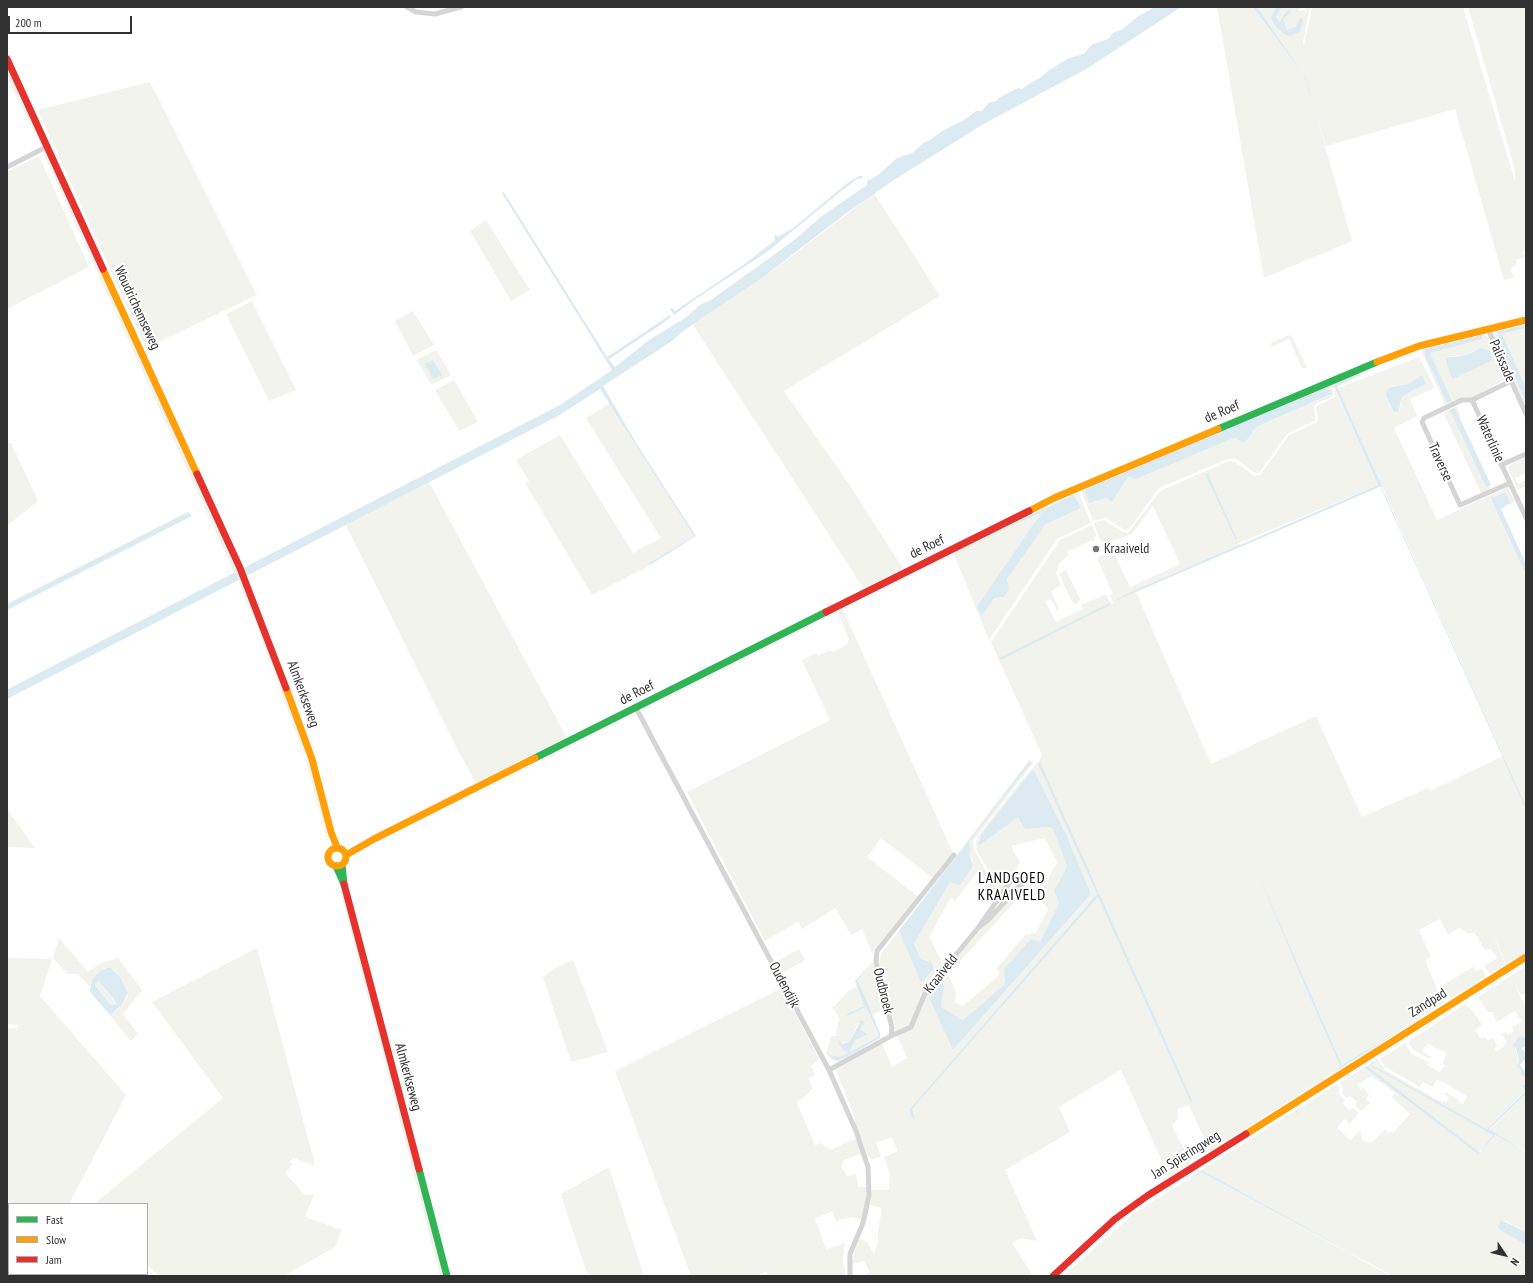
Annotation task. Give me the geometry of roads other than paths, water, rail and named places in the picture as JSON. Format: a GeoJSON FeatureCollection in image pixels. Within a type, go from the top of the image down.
{"type":"FeatureCollection","features":[{"type":"Feature","properties":{"kind":"street"},"geometry":{"type":"LineString","coordinates":[[407,7],[416,12],[434,14],[461,7]]}},
{"type":"Feature","properties":{"kind":"street","name":"Woudrichemseweg"},"geometry":{"type":"LineString","coordinates":[[7,59],[240,568]]}},
{"type":"Feature","properties":{"kind":"street"},"geometry":{"type":"LineString","coordinates":[[7,167],[48,146]]}},
{"type":"Feature","properties":{"kind":"street","name":"de Roef"},"geometry":{"type":"LineString","coordinates":[[340,851],[359,846],[1054,498],[1390,356],[1419,346],[1526,320]]}},
{"type":"Feature","properties":{"kind":"street","name":"Palissade"},"geometry":{"type":"LineString","coordinates":[[1488,329],[1526,414]]}},
{"type":"Feature","properties":{"kind":"street","name":"Waterlinie"},"geometry":{"type":"LineString","coordinates":[[1511,381],[1472,400],[1501,465],[1524,508],[1526,518]]}},
{"type":"Feature","properties":{"kind":"street","name":"Traverse"},"geometry":{"type":"LineString","coordinates":[[1472,400],[1462,400],[1424,418],[1422,422],[1428,436],[1460,504],[1510,483]]}},
{"type":"Feature","properties":{"kind":"street"},"geometry":{"type":"LineString","coordinates":[[1501,465],[1526,454]]}},
{"type":"Feature","properties":{"kind":"street","name":"Almkerkseweg"},"geometry":{"type":"LineString","coordinates":[[240,568],[300,723],[312,759],[331,832],[340,851]]}},
{"type":"Feature","properties":{"kind":"street","name":"Oudendijk"},"geometry":{"type":"LineString","coordinates":[[636,708],[829,1070],[856,1131],[868,1167],[868,1205],[863,1223],[850,1254],[850,1276]]}},
{"type":"Feature","properties":{"kind":"street"},"geometry":{"type":"LineString","coordinates":[[340,851],[346,861],[339,866],[330,864],[328,858],[329,852],[340,851]]}},
{"type":"Feature","properties":{"kind":"street","name":"Oudbroek"},"geometry":{"type":"LineString","coordinates":[[890,1036],[892,1028],[876,962],[877,951],[954,855]]}},
{"type":"Feature","properties":{"kind":"street","name":"Almkerkseweg"},"geometry":{"type":"LineString","coordinates":[[339,866],[447,1276]]}},
{"type":"Feature","properties":{"kind":"street","name":"Kraaiveld"},"geometry":{"type":"LineString","coordinates":[[890,1036],[911,1027],[926,991],[978,928],[1012,879],[1015,877],[1021,878],[1021,884],[989,919],[978,928]]}},
{"type":"Feature","properties":{"kind":"street","name":"Zandpad"},"geometry":{"type":"LineString","coordinates":[[1344,1072],[1526,957]]}},
{"type":"Feature","properties":{"kind":"street"},"geometry":{"type":"LineString","coordinates":[[829,1070],[890,1036]]}},
{"type":"Feature","properties":{"kind":"street","name":"Jan Spieringweg"},"geometry":{"type":"LineString","coordinates":[[1053,1276],[1115,1219],[1141,1200],[1344,1072]]}},
{"type":"Feature","properties":{"kind":"waterway"},"geometry":{"type":"LineString","coordinates":[[1381,487],[1526,808]]}},
{"type":"Feature","properties":{"kind":"place","name":"Kraaiveld"},"geometry":{"type":"Point","coordinates":[1096,549]}},
{"type":"Feature","properties":{"kind":"district","name":"LANDGOED KRAAIVELD"},"geometry":{"type":"Point","coordinates":[1012,888]}}]}
